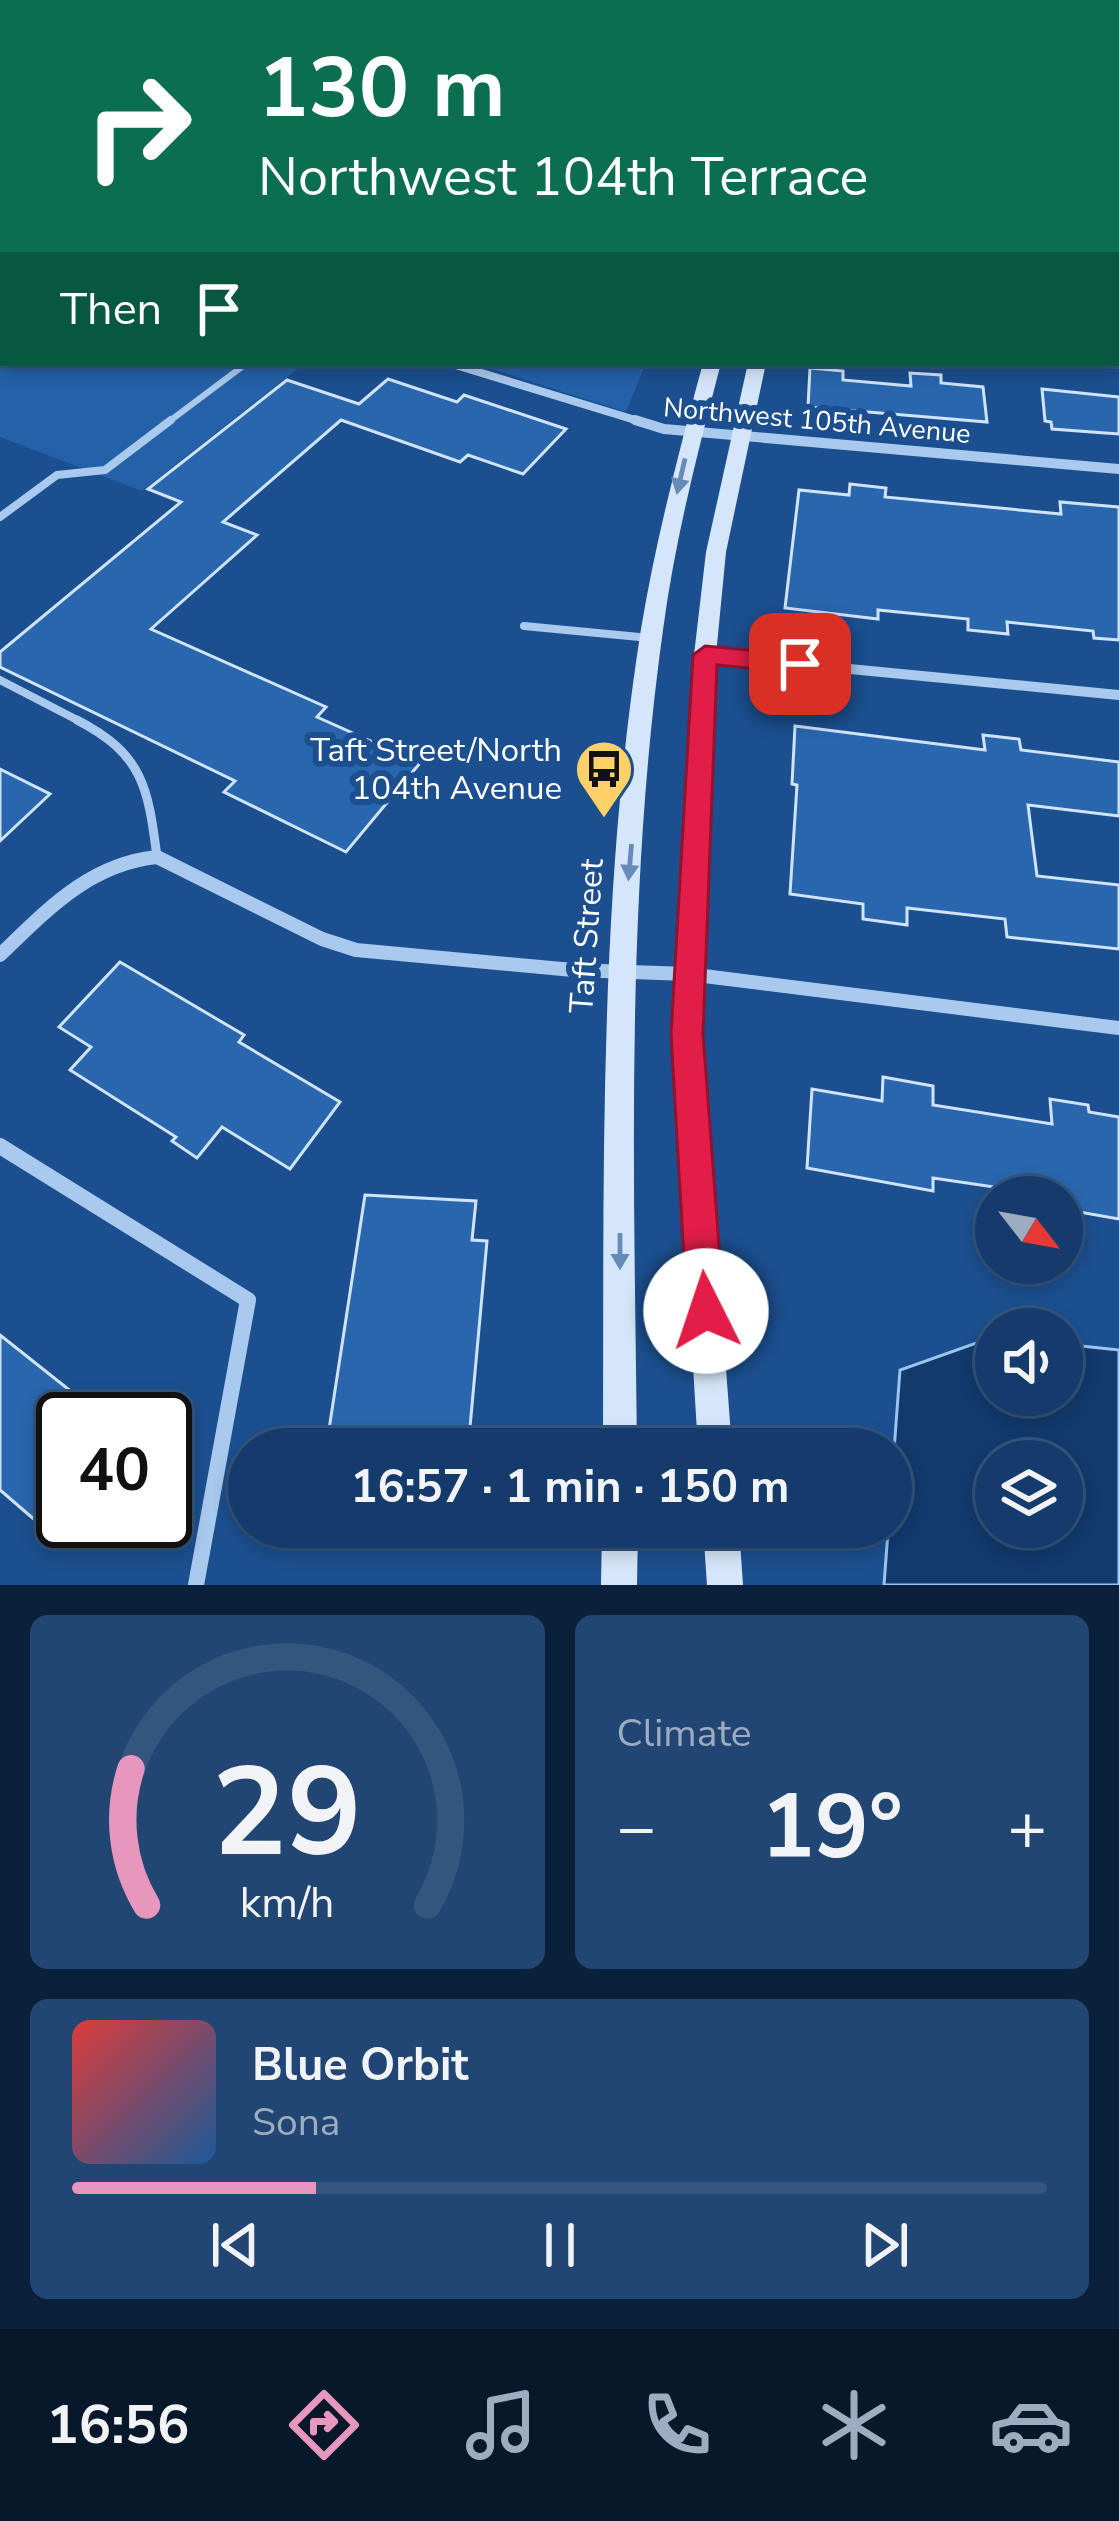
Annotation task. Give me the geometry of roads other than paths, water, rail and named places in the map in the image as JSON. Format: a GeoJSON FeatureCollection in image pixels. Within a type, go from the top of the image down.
{"type":"FeatureCollection","features":[{"type":"Feature","properties":{"kind":"street","name":"Northwest 105th Avenue"},"geometry":{"type":"LineString","coordinates":[[458,366],[634,422],[690,434],[1119,470]]}},
{"type":"Feature","properties":{"kind":"street","name":"Taft Street"},"geometry":{"type":"LineString","coordinates":[[620,1428],[620,970],[650,638],[690,434],[711,366]]}},
{"type":"Feature","properties":{"kind":"street"},"geometry":{"type":"LineString","coordinates":[[714,1428],[687,1034],[688,974],[705,655],[716,552],[757,366]]}},
{"type":"Feature","properties":{"kind":"street"},"geometry":{"type":"LineString","coordinates":[[705,655],[1119,695]]}},
{"type":"Feature","properties":{"kind":"street"},"geometry":{"type":"LineString","coordinates":[[0,955],[67,890],[127,860],[158,857],[322,939],[356,950],[402,958],[688,974],[1119,1028]]}},
{"type":"Feature","properties":{"kind":"street"},"geometry":{"type":"LineString","coordinates":[[0,1146],[248,1300],[196,1585]]}},
{"type":"Feature","properties":{"kind":"street"},"geometry":{"type":"LineString","coordinates":[[620,1548],[620,1585]]}},
{"type":"Feature","properties":{"kind":"street"},"geometry":{"type":"LineString","coordinates":[[722,1548],[725,1585]]}},
{"type":"Feature","properties":{"kind":"lane"},"geometry":{"type":"LineString","coordinates":[[0,517],[57,475],[105,470],[243,366]]}},
{"type":"Feature","properties":{"kind":"lane"},"geometry":{"type":"LineString","coordinates":[[524,626],[650,638]]}},
{"type":"Feature","properties":{"kind":"lane"},"geometry":{"type":"LineString","coordinates":[[0,680],[114,739],[149,794],[158,857]]}},
{"type":"Feature","properties":{"kind":"place","name":"Taft Street/North 104th Avenue"},"geometry":{"type":"Point","coordinates":[604,820]}}]}
